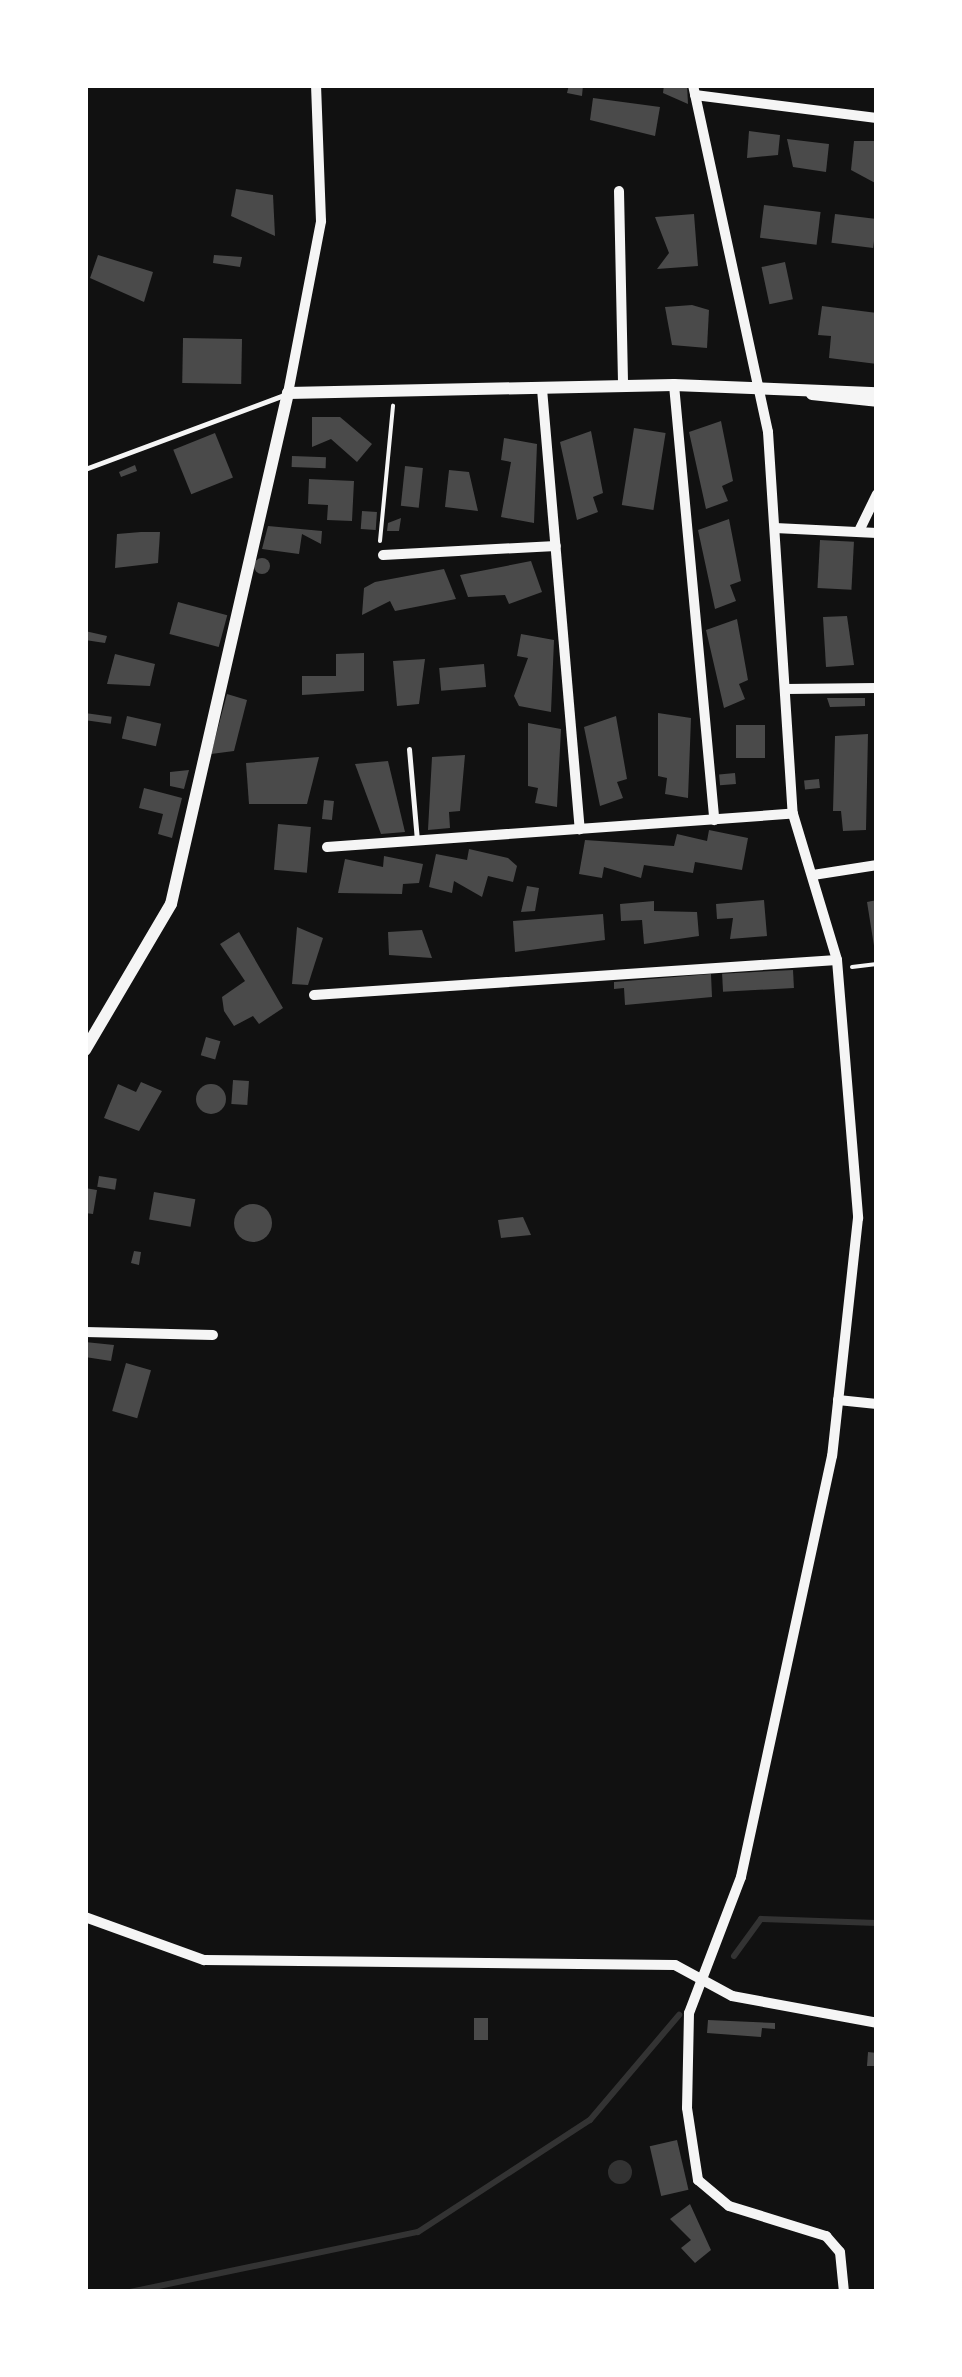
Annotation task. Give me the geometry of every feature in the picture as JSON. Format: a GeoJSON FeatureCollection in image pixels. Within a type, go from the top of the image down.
{"type":"FeatureCollection","features":[{"type":"Feature","properties":{"kind":"street"},"geometry":{"type":"LineString","coordinates":[[85,1050],[170,904],[288,393],[321,222],[316,85]]}},
{"type":"Feature","properties":{"kind":"street"},"geometry":{"type":"LineString","coordinates":[[844,2292],[840,2252],[826,2236],[729,2206],[698,2180],[686,2068],[689,2013],[741,1877],[838,1400],[858,1218],[837,964],[794,814],[775,528],[760,391],[694,90],[877,118]]}},
{"type":"Feature","properties":{"kind":"street"},"geometry":{"type":"LineString","coordinates":[[619,191],[622,387]]}},
{"type":"Feature","properties":{"kind":"street"},"geometry":{"type":"LineString","coordinates":[[288,393],[674,386],[877,401]]}},
{"type":"Feature","properties":{"kind":"street"},"geometry":{"type":"LineString","coordinates":[[674,386],[714,820]]}},
{"type":"Feature","properties":{"kind":"street"},"geometry":{"type":"LineString","coordinates":[[542,389],[580,829]]}},
{"type":"Feature","properties":{"kind":"street"},"geometry":{"type":"LineString","coordinates":[[810,394],[877,394]]}},
{"type":"Feature","properties":{"kind":"street"},"geometry":{"type":"LineString","coordinates":[[859,532],[877,494]]}},
{"type":"Feature","properties":{"kind":"street"},"geometry":{"type":"LineString","coordinates":[[775,528],[877,533]]}},
{"type":"Feature","properties":{"kind":"street"},"geometry":{"type":"LineString","coordinates":[[383,555],[556,546]]}},
{"type":"Feature","properties":{"kind":"street"},"geometry":{"type":"LineString","coordinates":[[786,689],[877,688]]}},
{"type":"Feature","properties":{"kind":"street"},"geometry":{"type":"LineString","coordinates":[[327,848],[794,814]]}},
{"type":"Feature","properties":{"kind":"street"},"geometry":{"type":"LineString","coordinates":[[813,875],[877,865]]}},
{"type":"Feature","properties":{"kind":"street"},"geometry":{"type":"LineString","coordinates":[[314,995],[837,964]]}},
{"type":"Feature","properties":{"kind":"street"},"geometry":{"type":"LineString","coordinates":[[85,1332],[213,1336]]}},
{"type":"Feature","properties":{"kind":"street"},"geometry":{"type":"LineString","coordinates":[[838,1400],[877,1404]]}},
{"type":"Feature","properties":{"kind":"street"},"geometry":{"type":"LineString","coordinates":[[85,1917],[204,1960],[675,1965],[704,1975],[732,1996],[877,2023]]}},
{"type":"Feature","properties":{"kind":"lane"},"geometry":{"type":"LineString","coordinates":[[85,469],[288,393]]}},
{"type":"Feature","properties":{"kind":"lane"},"geometry":{"type":"LineString","coordinates":[[410,750],[417,841]]}},
{"type":"Feature","properties":{"kind":"path"},"geometry":{"type":"LineString","coordinates":[[383,555],[394,392]]}},
{"type":"Feature","properties":{"kind":"path"},"geometry":{"type":"LineString","coordinates":[[837,964],[877,964]]}},
{"type":"Feature","properties":{"kind":"shaded area"},"geometry":{"type":"Polygon","coordinates":[[[620,2160],[632,2172],[620,2184],[608,2172],[620,2160]]]}},
{"type":"Feature","properties":{"kind":"building"},"geometry":{"type":"Polygon","coordinates":[[[569,85],[583,85],[582,96],[567,93],[569,85]]]}},
{"type":"Feature","properties":{"kind":"building"},"geometry":{"type":"Polygon","coordinates":[[[664,85],[687,85],[688,104],[663,93],[664,85]]]}},
{"type":"Feature","properties":{"kind":"building"},"geometry":{"type":"Polygon","coordinates":[[[593,98],[660,107],[655,136],[590,120],[593,98]]]}},
{"type":"Feature","properties":{"kind":"building"},"geometry":{"type":"Polygon","coordinates":[[[749,131],[780,135],[778,155],[747,158],[749,131]]]}},
{"type":"Feature","properties":{"kind":"building"},"geometry":{"type":"Polygon","coordinates":[[[787,139],[829,144],[826,172],[793,167],[787,139]]]}},
{"type":"Feature","properties":{"kind":"building"},"geometry":{"type":"Polygon","coordinates":[[[854,141],[877,141],[877,184],[851,170],[854,141]]]}},
{"type":"Feature","properties":{"kind":"building"},"geometry":{"type":"Polygon","coordinates":[[[236,189],[273,195],[275,236],[231,216],[236,189]]]}},
{"type":"Feature","properties":{"kind":"building"},"geometry":{"type":"Polygon","coordinates":[[[764,205],[821,212],[817,245],[760,238],[764,205]]]}},
{"type":"Feature","properties":{"kind":"building"},"geometry":{"type":"Polygon","coordinates":[[[694,214],[698,266],[657,269],[669,253],[655,217],[694,214]]]}},
{"type":"Feature","properties":{"kind":"building"},"geometry":{"type":"Polygon","coordinates":[[[835,214],[877,219],[873,248],[831,243],[835,214]]]}},
{"type":"Feature","properties":{"kind":"building"},"geometry":{"type":"Polygon","coordinates":[[[98,255],[153,272],[144,302],[90,278],[98,255]]]}},
{"type":"Feature","properties":{"kind":"building"},"geometry":{"type":"Polygon","coordinates":[[[214,255],[242,257],[240,267],[213,263],[214,255]]]}},
{"type":"Feature","properties":{"kind":"building"},"geometry":{"type":"Polygon","coordinates":[[[785,262],[793,299],[769,304],[762,267],[785,262]]]}},
{"type":"Feature","properties":{"kind":"building"},"geometry":{"type":"Polygon","coordinates":[[[692,305],[709,310],[707,348],[672,345],[665,307],[692,305]]]}},
{"type":"Feature","properties":{"kind":"building"},"geometry":{"type":"Polygon","coordinates":[[[822,306],[877,313],[877,364],[829,358],[831,336],[818,335],[822,306]]]}},
{"type":"Feature","properties":{"kind":"building"},"geometry":{"type":"Polygon","coordinates":[[[183,338],[242,339],[241,384],[182,383],[183,338]]]}},
{"type":"Feature","properties":{"kind":"building"},"geometry":{"type":"Polygon","coordinates":[[[312,417],[340,417],[372,444],[357,462],[331,439],[312,447],[312,417]]]}},
{"type":"Feature","properties":{"kind":"building"},"geometry":{"type":"Polygon","coordinates":[[[721,421],[733,481],[722,486],[728,501],[706,509],[689,432],[721,421]]]}},
{"type":"Feature","properties":{"kind":"building"},"geometry":{"type":"Polygon","coordinates":[[[634,428],[666,433],[653,510],[622,505],[634,428]]]}},
{"type":"Feature","properties":{"kind":"building"},"geometry":{"type":"Polygon","coordinates":[[[591,431],[603,493],[593,497],[598,512],[577,520],[560,442],[591,431]]]}},
{"type":"Feature","properties":{"kind":"building"},"geometry":{"type":"Polygon","coordinates":[[[215,433],[233,478],[191,494],[173,450],[215,433]]]}},
{"type":"Feature","properties":{"kind":"building"},"geometry":{"type":"Polygon","coordinates":[[[504,438],[537,444],[534,523],[501,517],[511,462],[501,460],[504,438]]]}},
{"type":"Feature","properties":{"kind":"building"},"geometry":{"type":"Polygon","coordinates":[[[292,456],[326,457],[326,468],[292,467],[292,456]]]}},
{"type":"Feature","properties":{"kind":"building"},"geometry":{"type":"Polygon","coordinates":[[[135,465],[137,471],[121,477],[119,472],[135,465]]]}},
{"type":"Feature","properties":{"kind":"building"},"geometry":{"type":"Polygon","coordinates":[[[405,466],[423,468],[419,508],[401,506],[405,466]]]}},
{"type":"Feature","properties":{"kind":"building"},"geometry":{"type":"Polygon","coordinates":[[[449,470],[469,472],[478,511],[445,507],[449,470]]]}},
{"type":"Feature","properties":{"kind":"building"},"geometry":{"type":"Polygon","coordinates":[[[309,479],[354,481],[352,521],[327,520],[328,505],[308,504],[309,479]]]}},
{"type":"Feature","properties":{"kind":"building"},"geometry":{"type":"Polygon","coordinates":[[[362,511],[377,512],[376,530],[361,529],[362,511]]]}},
{"type":"Feature","properties":{"kind":"building"},"geometry":{"type":"Polygon","coordinates":[[[401,518],[399,531],[387,531],[388,523],[401,518]]]}},
{"type":"Feature","properties":{"kind":"building"},"geometry":{"type":"Polygon","coordinates":[[[729,519],[741,581],[730,585],[736,601],[715,609],[698,530],[729,519]]]}},
{"type":"Feature","properties":{"kind":"building"},"geometry":{"type":"Polygon","coordinates":[[[268,526],[322,531],[321,544],[302,534],[299,554],[262,549],[268,526]]]}},
{"type":"Feature","properties":{"kind":"building"},"geometry":{"type":"Polygon","coordinates":[[[160,532],[158,563],[115,568],[117,534],[160,532]]]}},
{"type":"Feature","properties":{"kind":"building"},"geometry":{"type":"Polygon","coordinates":[[[820,540],[854,542],[851,590],[817,588],[820,540]]]}},
{"type":"Feature","properties":{"kind":"building"},"geometry":{"type":"Polygon","coordinates":[[[262,558],[270,566],[262,574],[254,566],[262,558]]]}},
{"type":"Feature","properties":{"kind":"building"},"geometry":{"type":"Polygon","coordinates":[[[531,561],[542,592],[509,604],[505,595],[468,597],[460,575],[531,561]]]}},
{"type":"Feature","properties":{"kind":"building"},"geometry":{"type":"Polygon","coordinates":[[[444,569],[456,599],[395,611],[390,601],[362,615],[364,588],[375,582],[444,569]]]}},
{"type":"Feature","properties":{"kind":"building"},"geometry":{"type":"Polygon","coordinates":[[[178,602],[227,615],[219,647],[169,634],[178,602]]]}},
{"type":"Feature","properties":{"kind":"building"},"geometry":{"type":"Polygon","coordinates":[[[847,616],[854,665],[826,667],[823,617],[847,616]]]}},
{"type":"Feature","properties":{"kind":"building"},"geometry":{"type":"Polygon","coordinates":[[[737,619],[748,680],[739,684],[745,699],[724,708],[706,630],[737,619]]]}},
{"type":"Feature","properties":{"kind":"building"},"geometry":{"type":"Polygon","coordinates":[[[85,631],[107,636],[105,643],[85,640],[85,631]]]}},
{"type":"Feature","properties":{"kind":"building"},"geometry":{"type":"Polygon","coordinates":[[[521,634],[554,640],[551,712],[519,706],[514,696],[528,658],[517,656],[521,634]]]}},
{"type":"Feature","properties":{"kind":"building"},"geometry":{"type":"Polygon","coordinates":[[[364,653],[364,691],[302,695],[302,676],[336,676],[336,654],[364,653]]]}},
{"type":"Feature","properties":{"kind":"building"},"geometry":{"type":"Polygon","coordinates":[[[115,654],[155,664],[150,686],[107,684],[115,654]]]}},
{"type":"Feature","properties":{"kind":"building"},"geometry":{"type":"Polygon","coordinates":[[[425,659],[419,704],[397,706],[393,661],[425,659]]]}},
{"type":"Feature","properties":{"kind":"building"},"geometry":{"type":"Polygon","coordinates":[[[484,664],[486,687],[441,691],[439,668],[484,664]]]}},
{"type":"Feature","properties":{"kind":"building"},"geometry":{"type":"Polygon","coordinates":[[[227,694],[247,700],[234,751],[211,754],[227,694]]]}},
{"type":"Feature","properties":{"kind":"building"},"geometry":{"type":"Polygon","coordinates":[[[827,698],[865,698],[865,706],[830,707],[827,698]]]}},
{"type":"Feature","properties":{"kind":"building"},"geometry":{"type":"Polygon","coordinates":[[[85,713],[112,717],[111,724],[85,720],[85,713]]]}},
{"type":"Feature","properties":{"kind":"building"},"geometry":{"type":"Polygon","coordinates":[[[658,713],[691,718],[688,798],[665,794],[667,778],[658,776],[658,713]]]}},
{"type":"Feature","properties":{"kind":"building"},"geometry":{"type":"Polygon","coordinates":[[[127,716],[161,724],[156,746],[122,738],[127,716]]]}},
{"type":"Feature","properties":{"kind":"building"},"geometry":{"type":"Polygon","coordinates":[[[616,716],[627,779],[617,782],[623,798],[600,806],[584,727],[616,716]]]}},
{"type":"Feature","properties":{"kind":"building"},"geometry":{"type":"Polygon","coordinates":[[[528,723],[561,729],[557,807],[535,803],[538,788],[528,786],[528,723]]]}},
{"type":"Feature","properties":{"kind":"building"},"geometry":{"type":"Polygon","coordinates":[[[736,725],[765,725],[765,758],[736,758],[736,725]]]}},
{"type":"Feature","properties":{"kind":"building"},"geometry":{"type":"Polygon","coordinates":[[[868,734],[866,830],[843,831],[841,811],[833,811],[835,736],[868,734]]]}},
{"type":"Feature","properties":{"kind":"building"},"geometry":{"type":"Polygon","coordinates":[[[465,755],[460,811],[449,812],[450,828],[428,830],[432,757],[465,755]]]}},
{"type":"Feature","properties":{"kind":"building"},"geometry":{"type":"Polygon","coordinates":[[[319,757],[307,804],[249,804],[246,763],[319,757]]]}},
{"type":"Feature","properties":{"kind":"building"},"geometry":{"type":"Polygon","coordinates":[[[388,761],[405,832],[381,834],[355,764],[388,761]]]}},
{"type":"Feature","properties":{"kind":"building"},"geometry":{"type":"Polygon","coordinates":[[[189,770],[184,789],[170,786],[170,772],[189,770]]]}},
{"type":"Feature","properties":{"kind":"building"},"geometry":{"type":"Polygon","coordinates":[[[735,773],[736,784],[720,785],[719,774],[735,773]]]}},
{"type":"Feature","properties":{"kind":"building"},"geometry":{"type":"Polygon","coordinates":[[[819,779],[820,788],[805,790],[804,781],[819,779]]]}},
{"type":"Feature","properties":{"kind":"building"},"geometry":{"type":"Polygon","coordinates":[[[144,788],[182,798],[172,838],[158,834],[163,814],[139,808],[144,788]]]}},
{"type":"Feature","properties":{"kind":"building"},"geometry":{"type":"Polygon","coordinates":[[[324,800],[334,801],[332,820],[322,819],[324,800]]]}},
{"type":"Feature","properties":{"kind":"building"},"geometry":{"type":"Polygon","coordinates":[[[278,824],[311,827],[307,873],[274,870],[278,824]]]}},
{"type":"Feature","properties":{"kind":"building"},"geometry":{"type":"Polygon","coordinates":[[[709,830],[748,838],[742,870],[695,862],[693,873],[644,865],[641,878],[604,867],[602,878],[579,874],[585,840],[674,846],[677,834],[707,841],[709,830]]]}},
{"type":"Feature","properties":{"kind":"building"},"geometry":{"type":"Polygon","coordinates":[[[469,849],[508,858],[517,866],[513,882],[488,876],[482,897],[454,881],[452,893],[429,887],[436,854],[467,860],[469,849]]]}},
{"type":"Feature","properties":{"kind":"building"},"geometry":{"type":"Polygon","coordinates":[[[384,856],[423,864],[419,883],[403,884],[402,894],[338,893],[345,859],[383,867],[384,856]]]}},
{"type":"Feature","properties":{"kind":"building"},"geometry":{"type":"Polygon","coordinates":[[[527,886],[539,888],[535,911],[521,912],[527,886]]]}},
{"type":"Feature","properties":{"kind":"building"},"geometry":{"type":"Polygon","coordinates":[[[764,900],[767,936],[730,939],[733,918],[717,919],[716,904],[764,900]]]}},
{"type":"Feature","properties":{"kind":"building"},"geometry":{"type":"Polygon","coordinates":[[[877,900],[877,952],[875,952],[867,902],[877,900]]]}},
{"type":"Feature","properties":{"kind":"building"},"geometry":{"type":"Polygon","coordinates":[[[654,901],[654,911],[697,912],[699,936],[644,944],[642,920],[621,921],[620,904],[654,901]]]}},
{"type":"Feature","properties":{"kind":"building"},"geometry":{"type":"Polygon","coordinates":[[[603,914],[605,940],[515,952],[513,921],[603,914]]]}},
{"type":"Feature","properties":{"kind":"building"},"geometry":{"type":"Polygon","coordinates":[[[297,927],[323,938],[308,985],[292,984],[297,927]]]}},
{"type":"Feature","properties":{"kind":"building"},"geometry":{"type":"Polygon","coordinates":[[[422,930],[432,958],[389,955],[388,932],[422,930]]]}},
{"type":"Feature","properties":{"kind":"building"},"geometry":{"type":"Polygon","coordinates":[[[239,932],[283,1008],[259,1024],[253,1016],[234,1026],[224,1011],[222,997],[245,981],[220,944],[239,932]]]}},
{"type":"Feature","properties":{"kind":"building"},"geometry":{"type":"Polygon","coordinates":[[[793,970],[794,988],[723,992],[722,974],[793,970]]]}},
{"type":"Feature","properties":{"kind":"building"},"geometry":{"type":"Polygon","coordinates":[[[711,974],[712,997],[625,1005],[624,988],[614,989],[614,982],[711,974]]]}},
{"type":"Feature","properties":{"kind":"building"},"geometry":{"type":"Polygon","coordinates":[[[206,1037],[220,1041],[215,1059],[201,1055],[206,1037]]]}},
{"type":"Feature","properties":{"kind":"building"},"geometry":{"type":"Polygon","coordinates":[[[233,1080],[249,1081],[247,1105],[231,1104],[233,1080]]]}},
{"type":"Feature","properties":{"kind":"building"},"geometry":{"type":"Polygon","coordinates":[[[141,1082],[162,1091],[139,1131],[104,1118],[118,1084],[136,1092],[141,1082]]]}},
{"type":"Feature","properties":{"kind":"building"},"geometry":{"type":"Polygon","coordinates":[[[211,1084],[222,1088],[226,1099],[222,1110],[211,1114],[200,1110],[196,1099],[200,1088],[211,1084]]]}},
{"type":"Feature","properties":{"kind":"building"},"geometry":{"type":"Polygon","coordinates":[[[99,1176],[117,1179],[115,1190],[97,1187],[99,1176]]]}},
{"type":"Feature","properties":{"kind":"building"},"geometry":{"type":"Polygon","coordinates":[[[85,1188],[97,1190],[93,1214],[85,1213],[85,1188]]]}},
{"type":"Feature","properties":{"kind":"building"},"geometry":{"type":"Polygon","coordinates":[[[154,1192],[195,1199],[190,1227],[149,1220],[154,1192]]]}},
{"type":"Feature","properties":{"kind":"building"},"geometry":{"type":"Polygon","coordinates":[[[253,1204],[266,1210],[272,1223],[266,1236],[253,1242],[240,1236],[234,1223],[240,1210],[253,1204]]]}},
{"type":"Feature","properties":{"kind":"building"},"geometry":{"type":"Polygon","coordinates":[[[523,1217],[531,1235],[501,1238],[498,1220],[523,1217]]]}},
{"type":"Feature","properties":{"kind":"building"},"geometry":{"type":"Polygon","coordinates":[[[134,1251],[141,1252],[139,1265],[131,1263],[134,1251]]]}},
{"type":"Feature","properties":{"kind":"building"},"geometry":{"type":"Polygon","coordinates":[[[85,1342],[114,1345],[111,1361],[85,1357],[85,1342]]]}},
{"type":"Feature","properties":{"kind":"building"},"geometry":{"type":"Polygon","coordinates":[[[126,1363],[151,1370],[137,1418],[112,1411],[126,1363]]]}},
{"type":"Feature","properties":{"kind":"building"},"geometry":{"type":"Polygon","coordinates":[[[474,2018],[488,2018],[488,2040],[474,2040],[474,2018]]]}},
{"type":"Feature","properties":{"kind":"building"},"geometry":{"type":"Polygon","coordinates":[[[708,2020],[775,2023],[775,2029],[762,2028],[761,2037],[707,2033],[708,2020]]]}},
{"type":"Feature","properties":{"kind":"building"},"geometry":{"type":"Polygon","coordinates":[[[868,2052],[877,2053],[877,2066],[867,2066],[868,2052]]]}},
{"type":"Feature","properties":{"kind":"building"},"geometry":{"type":"Polygon","coordinates":[[[677,2140],[688,2190],[661,2196],[650,2146],[677,2140]]]}},
{"type":"Feature","properties":{"kind":"building"},"geometry":{"type":"Polygon","coordinates":[[[690,2204],[711,2250],[695,2263],[681,2248],[691,2240],[670,2219],[690,2204]]]}},
{"type":"Feature","properties":{"kind":"waterway"},"geometry":{"type":"LineString","coordinates":[[734,1956],[761,1919],[877,1923]]}},
{"type":"Feature","properties":{"kind":"waterway"},"geometry":{"type":"LineString","coordinates":[[130,2292],[418,2232],[590,2120],[679,2015]]}}]}
